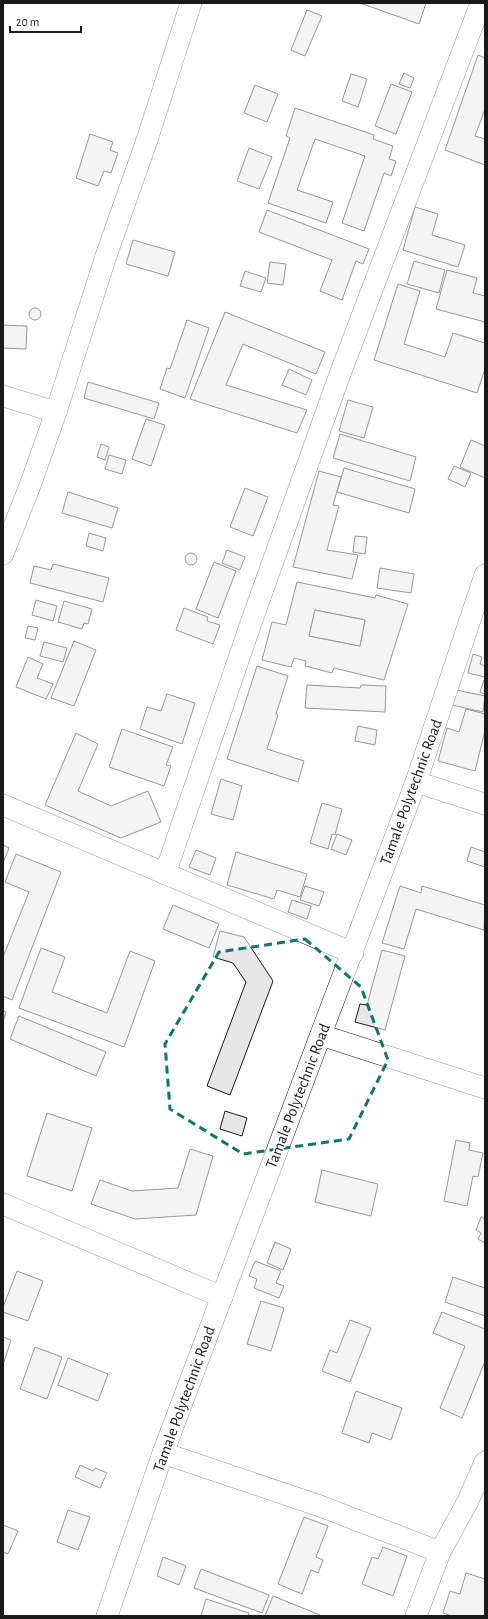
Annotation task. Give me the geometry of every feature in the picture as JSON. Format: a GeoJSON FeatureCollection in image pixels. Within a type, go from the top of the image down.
{"type":"FeatureCollection","features":[{"type":"Feature","properties":{"kind":"street"},"geometry":{"type":"LineString","coordinates":[[165,874],[252,620],[337,381],[482,3]]}},
{"type":"Feature","properties":{"kind":"street"},"geometry":{"type":"LineString","coordinates":[[3,554],[31,483],[56,412],[106,256],[147,140],[188,4]]}},
{"type":"Feature","properties":{"kind":"street"},"geometry":{"type":"LineString","coordinates":[[3,396],[56,412]]}},
{"type":"Feature","properties":{"kind":"street","name":"Tamale Polytechnic Road"},"geometry":{"type":"LineString","coordinates":[[107,1616],[163,1453],[353,953],[416,782],[485,575]]}},
{"type":"Feature","properties":{"kind":"street"},"geometry":{"type":"LineString","coordinates":[[416,782],[485,804]]}},
{"type":"Feature","properties":{"kind":"street"},"geometry":{"type":"LineString","coordinates":[[3,805],[353,953]]}},
{"type":"Feature","properties":{"kind":"street"},"geometry":{"type":"LineString","coordinates":[[321,1035],[485,1088]]}},
{"type":"Feature","properties":{"kind":"street"},"geometry":{"type":"LineString","coordinates":[[3,1204],[222,1297]]}},
{"type":"Feature","properties":{"kind":"street"},"geometry":{"type":"LineString","coordinates":[[163,1453],[320,1506],[440,1552]]}},
{"type":"Feature","properties":{"kind":"street"},"geometry":{"type":"LineString","coordinates":[[416,1616],[440,1552],[468,1502],[485,1462]]}},
{"type":"Feature","properties":{"kind":"highlighted area"},"geometry":{"type":"Polygon","coordinates":[[[305,939],[361,987],[388,1060],[349,1139],[243,1154],[170,1109],[165,1044],[219,952],[305,939]]]}},
{"type":"Feature","properties":{"kind":"building"},"geometry":{"type":"Polygon","coordinates":[[[360,3],[426,3],[419,24],[360,3]]]}},
{"type":"Feature","properties":{"kind":"building"},"geometry":{"type":"Polygon","coordinates":[[[307,10],[322,16],[305,56],[291,50],[307,10]]]}},
{"type":"Feature","properties":{"kind":"building"},"geometry":{"type":"Polygon","coordinates":[[[478,55],[485,58],[485,109],[475,136],[485,139],[485,165],[445,150],[478,55]]]}},
{"type":"Feature","properties":{"kind":"building"},"geometry":{"type":"Polygon","coordinates":[[[404,73],[414,78],[410,88],[399,84],[404,73]]]}},
{"type":"Feature","properties":{"kind":"building"},"geometry":{"type":"Polygon","coordinates":[[[351,74],[367,79],[358,107],[342,101],[351,74]]]}},
{"type":"Feature","properties":{"kind":"building"},"geometry":{"type":"Polygon","coordinates":[[[391,84],[412,92],[396,134],[375,126],[391,84]]]}},
{"type":"Feature","properties":{"kind":"building"},"geometry":{"type":"Polygon","coordinates":[[[255,85],[278,94],[267,122],[244,113],[255,85]]]}},
{"type":"Feature","properties":{"kind":"building"},"geometry":{"type":"Polygon","coordinates":[[[295,108],[374,135],[373,139],[393,146],[389,159],[396,161],[391,176],[384,173],[364,231],[342,223],[365,156],[315,139],[297,190],[333,202],[326,223],[268,203],[290,138],[286,136],[295,108]]]}},
{"type":"Feature","properties":{"kind":"building"},"geometry":{"type":"Polygon","coordinates":[[[90,134],[113,142],[110,150],[118,153],[111,173],[104,171],[98,186],[76,178],[90,134]]]}},
{"type":"Feature","properties":{"kind":"building"},"geometry":{"type":"Polygon","coordinates":[[[249,148],[272,157],[259,189],[237,181],[249,148]]]}},
{"type":"Feature","properties":{"kind":"building"},"geometry":{"type":"Polygon","coordinates":[[[415,207],[438,214],[432,235],[465,245],[458,267],[403,250],[415,207]]]}},
{"type":"Feature","properties":{"kind":"building"},"geometry":{"type":"Polygon","coordinates":[[[267,210],[369,249],[363,264],[356,261],[342,300],[320,291],[332,260],[259,232],[267,210]]]}},
{"type":"Feature","properties":{"kind":"building"},"geometry":{"type":"Polygon","coordinates":[[[133,240],[175,252],[168,276],[126,264],[133,240]]]}},
{"type":"Feature","properties":{"kind":"building"},"geometry":{"type":"Polygon","coordinates":[[[414,261],[445,270],[439,293],[407,284],[414,261]]]}},
{"type":"Feature","properties":{"kind":"building"},"geometry":{"type":"Polygon","coordinates":[[[270,262],[286,264],[283,285],[267,283],[270,262]]]}},
{"type":"Feature","properties":{"kind":"building"},"geometry":{"type":"Polygon","coordinates":[[[447,270],[477,278],[473,293],[485,296],[485,322],[436,309],[447,270]]]}},
{"type":"Feature","properties":{"kind":"building"},"geometry":{"type":"Polygon","coordinates":[[[245,271],[266,278],[261,292],[240,286],[245,271]]]}},
{"type":"Feature","properties":{"kind":"building"},"geometry":{"type":"Polygon","coordinates":[[[398,284],[420,291],[404,344],[445,357],[453,333],[485,343],[485,369],[477,393],[374,360],[398,284]]]}},
{"type":"Feature","properties":{"kind":"building"},"geometry":{"type":"Polygon","coordinates":[[[33,308],[37,308],[41,314],[37,320],[33,320],[29,316],[29,312],[33,308]]]}},
{"type":"Feature","properties":{"kind":"building"},"geometry":{"type":"Polygon","coordinates":[[[225,312],[325,352],[316,374],[243,344],[226,385],[307,410],[297,433],[190,399],[225,312]]]}},
{"type":"Feature","properties":{"kind":"building"},"geometry":{"type":"Polygon","coordinates":[[[187,320],[209,328],[185,398],[160,389],[167,368],[170,369],[187,320]]]}},
{"type":"Feature","properties":{"kind":"building"},"geometry":{"type":"Polygon","coordinates":[[[3,325],[27,326],[26,349],[3,348],[3,325]]]}},
{"type":"Feature","properties":{"kind":"building"},"geometry":{"type":"Polygon","coordinates":[[[289,369],[312,380],[306,395],[282,385],[289,369]]]}},
{"type":"Feature","properties":{"kind":"building"},"geometry":{"type":"Polygon","coordinates":[[[88,382],[159,403],[154,419],[84,398],[88,382]]]}},
{"type":"Feature","properties":{"kind":"building"},"geometry":{"type":"Polygon","coordinates":[[[348,400],[373,407],[364,438],[339,431],[348,400]]]}},
{"type":"Feature","properties":{"kind":"building"},"geometry":{"type":"Polygon","coordinates":[[[146,419],[165,425],[151,466],[132,459],[146,419]]]}},
{"type":"Feature","properties":{"kind":"building"},"geometry":{"type":"Polygon","coordinates":[[[340,434],[416,457],[410,481],[333,458],[340,434]]]}},
{"type":"Feature","properties":{"kind":"building"},"geometry":{"type":"Polygon","coordinates":[[[471,440],[485,446],[485,478],[460,467],[471,440]]]}},
{"type":"Feature","properties":{"kind":"building"},"geometry":{"type":"Polygon","coordinates":[[[101,444],[109,447],[105,460],[97,457],[101,444]]]}},
{"type":"Feature","properties":{"kind":"building"},"geometry":{"type":"Polygon","coordinates":[[[109,455],[126,460],[122,474],[105,469],[109,455]]]}},
{"type":"Feature","properties":{"kind":"building"},"geometry":{"type":"Polygon","coordinates":[[[454,466],[471,473],[465,487],[448,479],[454,466]]]}},
{"type":"Feature","properties":{"kind":"building"},"geometry":{"type":"Polygon","coordinates":[[[344,468],[415,489],[409,513],[337,492],[344,468]]]}},
{"type":"Feature","properties":{"kind":"building"},"geometry":{"type":"Polygon","coordinates":[[[319,471],[341,477],[333,505],[339,506],[327,550],[358,555],[352,579],[293,567],[319,471]]]}},
{"type":"Feature","properties":{"kind":"building"},"geometry":{"type":"Polygon","coordinates":[[[245,488],[268,497],[253,536],[230,527],[245,488]]]}},
{"type":"Feature","properties":{"kind":"building"},"geometry":{"type":"Polygon","coordinates":[[[68,492],[118,508],[112,528],[62,513],[68,492]]]}},
{"type":"Feature","properties":{"kind":"building"},"geometry":{"type":"Polygon","coordinates":[[[89,533],[106,538],[103,551],[86,546],[89,533]]]}},
{"type":"Feature","properties":{"kind":"building"},"geometry":{"type":"Polygon","coordinates":[[[355,536],[367,537],[365,554],[353,552],[355,536]]]}},
{"type":"Feature","properties":{"kind":"building"},"geometry":{"type":"Polygon","coordinates":[[[227,550],[245,557],[240,570],[222,563],[227,550]]]}},
{"type":"Feature","properties":{"kind":"building"},"geometry":{"type":"Polygon","coordinates":[[[193,553],[196,554],[196,564],[189,565],[186,564],[185,557],[186,554],[193,553]]]}},
{"type":"Feature","properties":{"kind":"building"},"geometry":{"type":"Polygon","coordinates":[[[214,562],[236,571],[218,618],[196,609],[214,562]]]}},
{"type":"Feature","properties":{"kind":"building"},"geometry":{"type":"Polygon","coordinates":[[[53,564],[109,578],[103,602],[30,583],[34,566],[51,570],[53,564]]]}},
{"type":"Feature","properties":{"kind":"building"},"geometry":{"type":"Polygon","coordinates":[[[380,568],[414,574],[411,593],[377,588],[380,568]]]}},
{"type":"Feature","properties":{"kind":"building"},"geometry":{"type":"Polygon","coordinates":[[[297,582],[375,598],[376,595],[408,604],[384,680],[334,668],[332,673],[305,666],[306,661],[294,658],[291,667],[262,660],[272,622],[286,625],[297,582]],[[315,610],[309,636],[360,646],[365,620],[315,610]]]}},
{"type":"Feature","properties":{"kind":"building"},"geometry":{"type":"Polygon","coordinates":[[[36,600],[57,606],[53,621],[32,615],[36,600]]]}},
{"type":"Feature","properties":{"kind":"building"},"geometry":{"type":"Polygon","coordinates":[[[64,601],[92,609],[88,624],[84,623],[82,629],[58,622],[64,601]]]}},
{"type":"Feature","properties":{"kind":"building"},"geometry":{"type":"Polygon","coordinates":[[[184,608],[208,617],[207,621],[220,625],[213,644],[176,630],[184,608]]]}},
{"type":"Feature","properties":{"kind":"building"},"geometry":{"type":"Polygon","coordinates":[[[315,610],[365,620],[360,646],[309,636],[315,610]]]}},
{"type":"Feature","properties":{"kind":"building"},"geometry":{"type":"Polygon","coordinates":[[[28,626],[38,628],[35,640],[25,638],[28,626]]]}},
{"type":"Feature","properties":{"kind":"building"},"geometry":{"type":"Polygon","coordinates":[[[74,641],[96,650],[74,706],[51,698],[74,641]]]}},
{"type":"Feature","properties":{"kind":"building"},"geometry":{"type":"Polygon","coordinates":[[[44,642],[67,648],[63,662],[40,656],[44,642]]]}},
{"type":"Feature","properties":{"kind":"building"},"geometry":{"type":"Polygon","coordinates":[[[473,654],[482,657],[480,664],[485,666],[485,677],[468,673],[473,654]]]}},
{"type":"Feature","properties":{"kind":"building"},"geometry":{"type":"Polygon","coordinates":[[[28,657],[43,664],[37,678],[53,684],[46,699],[16,687],[28,657]]]}},
{"type":"Feature","properties":{"kind":"building"},"geometry":{"type":"Polygon","coordinates":[[[257,666],[288,676],[267,749],[304,761],[298,782],[227,759],[257,666]]]}},
{"type":"Feature","properties":{"kind":"building"},"geometry":{"type":"Polygon","coordinates":[[[484,680],[485,681],[485,694],[480,692],[484,680]]]}},
{"type":"Feature","properties":{"kind":"building"},"geometry":{"type":"Polygon","coordinates":[[[307,685],[360,688],[361,685],[386,686],[385,712],[305,708],[307,685]]]}},
{"type":"Feature","properties":{"kind":"building"},"geometry":{"type":"Polygon","coordinates":[[[456,690],[485,696],[483,712],[452,705],[456,690]]]}},
{"type":"Feature","properties":{"kind":"building"},"geometry":{"type":"Polygon","coordinates":[[[167,694],[195,703],[182,744],[140,729],[147,707],[161,711],[167,694]]]}},
{"type":"Feature","properties":{"kind":"building"},"geometry":{"type":"Polygon","coordinates":[[[466,709],[485,714],[485,731],[475,771],[438,761],[447,728],[459,732],[466,709]]]}},
{"type":"Feature","properties":{"kind":"building"},"geometry":{"type":"Polygon","coordinates":[[[358,726],[377,730],[375,745],[355,741],[358,726]]]}},
{"type":"Feature","properties":{"kind":"building"},"geometry":{"type":"Polygon","coordinates":[[[122,729],[173,747],[166,765],[171,766],[164,786],[109,767],[122,729]]]}},
{"type":"Feature","properties":{"kind":"building"},"geometry":{"type":"Polygon","coordinates":[[[76,733],[98,744],[78,791],[111,806],[148,791],[161,822],[121,838],[45,805],[76,733]]]}},
{"type":"Feature","properties":{"kind":"building"},"geometry":{"type":"Polygon","coordinates":[[[221,779],[242,786],[233,820],[211,814],[221,779]]]}},
{"type":"Feature","properties":{"kind":"building"},"geometry":{"type":"Polygon","coordinates":[[[322,803],[342,809],[335,835],[332,834],[328,849],[310,843],[322,803]]]}},
{"type":"Feature","properties":{"kind":"building"},"geometry":{"type":"Polygon","coordinates":[[[337,834],[352,840],[346,855],[331,849],[337,834]]]}},
{"type":"Feature","properties":{"kind":"building"},"geometry":{"type":"Polygon","coordinates":[[[3,845],[9,848],[3,863],[3,845]]]}},
{"type":"Feature","properties":{"kind":"building"},"geometry":{"type":"Polygon","coordinates":[[[471,847],[485,852],[485,867],[467,861],[471,847]]]}},
{"type":"Feature","properties":{"kind":"building"},"geometry":{"type":"Polygon","coordinates":[[[196,850],[216,858],[210,875],[189,867],[196,850]]]}},
{"type":"Feature","properties":{"kind":"building"},"geometry":{"type":"Polygon","coordinates":[[[236,852],[307,874],[300,897],[277,890],[274,899],[227,885],[236,852]]]}},
{"type":"Feature","properties":{"kind":"building"},"geometry":{"type":"Polygon","coordinates":[[[16,854],[61,872],[12,1000],[3,996],[3,957],[29,892],[5,882],[16,854]]]}},
{"type":"Feature","properties":{"kind":"building"},"geometry":{"type":"Polygon","coordinates":[[[305,886],[324,892],[319,906],[300,900],[305,886]]]}},
{"type":"Feature","properties":{"kind":"building"},"geometry":{"type":"Polygon","coordinates":[[[400,886],[421,893],[422,886],[485,905],[484,930],[416,909],[404,949],[382,943],[400,886]]]}},
{"type":"Feature","properties":{"kind":"building"},"geometry":{"type":"Polygon","coordinates":[[[292,900],[311,906],[307,919],[288,912],[292,900]]]}},
{"type":"Feature","properties":{"kind":"building"},"geometry":{"type":"Polygon","coordinates":[[[173,905],[219,924],[209,948],[163,929],[173,905]]]}},
{"type":"Feature","properties":{"kind":"building"},"geometry":{"type":"Polygon","coordinates":[[[220,931],[244,937],[273,981],[230,1095],[207,1086],[246,982],[233,963],[213,957],[220,931]]]}},
{"type":"Feature","properties":{"kind":"building"},"geometry":{"type":"Polygon","coordinates":[[[41,948],[65,957],[52,992],[107,1013],[130,951],[155,961],[124,1047],[19,1008],[41,948]]]}},
{"type":"Feature","properties":{"kind":"building"},"geometry":{"type":"Polygon","coordinates":[[[382,950],[405,956],[385,1030],[355,1022],[360,1004],[367,1005],[382,950]]]}},
{"type":"Feature","properties":{"kind":"building"},"geometry":{"type":"Polygon","coordinates":[[[3,1011],[6,1012],[3,1022],[3,1011]]]}},
{"type":"Feature","properties":{"kind":"building"},"geometry":{"type":"Polygon","coordinates":[[[19,1016],[106,1052],[96,1076],[10,1039],[19,1016]]]}},
{"type":"Feature","properties":{"kind":"building"},"geometry":{"type":"Polygon","coordinates":[[[225,1111],[247,1118],[242,1136],[220,1129],[225,1111]]]}},
{"type":"Feature","properties":{"kind":"building"},"geometry":{"type":"Polygon","coordinates":[[[47,1113],[92,1128],[72,1191],[27,1176],[47,1113]]]}},
{"type":"Feature","properties":{"kind":"building"},"geometry":{"type":"Polygon","coordinates":[[[456,1140],[470,1143],[469,1150],[483,1153],[478,1177],[473,1176],[467,1206],[444,1201],[456,1140]]]}},
{"type":"Feature","properties":{"kind":"building"},"geometry":{"type":"Polygon","coordinates":[[[190,1149],[213,1156],[196,1215],[135,1219],[91,1204],[100,1180],[132,1191],[178,1188],[190,1149]]]}},
{"type":"Feature","properties":{"kind":"building"},"geometry":{"type":"Polygon","coordinates":[[[322,1170],[378,1184],[371,1216],[315,1202],[322,1170]]]}},
{"type":"Feature","properties":{"kind":"building"},"geometry":{"type":"Polygon","coordinates":[[[481,1217],[485,1219],[485,1243],[478,1239],[481,1233],[476,1230],[481,1217]]]}},
{"type":"Feature","properties":{"kind":"building"},"geometry":{"type":"Polygon","coordinates":[[[275,1242],[291,1249],[283,1270],[267,1263],[275,1242]]]}},
{"type":"Feature","properties":{"kind":"building"},"geometry":{"type":"Polygon","coordinates":[[[255,1261],[281,1271],[276,1283],[284,1286],[279,1298],[254,1288],[257,1279],[249,1276],[255,1261]]]}},
{"type":"Feature","properties":{"kind":"building"},"geometry":{"type":"Polygon","coordinates":[[[17,1271],[43,1281],[28,1321],[3,1312],[3,1307],[17,1271]]]}},
{"type":"Feature","properties":{"kind":"building"},"geometry":{"type":"Polygon","coordinates":[[[453,1277],[485,1288],[485,1316],[445,1302],[453,1277]]]}},
{"type":"Feature","properties":{"kind":"building"},"geometry":{"type":"Polygon","coordinates":[[[261,1301],[284,1308],[271,1351],[247,1344],[261,1301]]]}},
{"type":"Feature","properties":{"kind":"building"},"geometry":{"type":"Polygon","coordinates":[[[442,1312],[485,1329],[485,1361],[462,1418],[440,1408],[465,1346],[433,1333],[442,1312]]]}},
{"type":"Feature","properties":{"kind":"building"},"geometry":{"type":"Polygon","coordinates":[[[350,1320],[371,1328],[350,1382],[322,1371],[330,1350],[337,1353],[350,1320]]]}},
{"type":"Feature","properties":{"kind":"building"},"geometry":{"type":"Polygon","coordinates":[[[3,1337],[11,1340],[3,1365],[3,1337]]]}},
{"type":"Feature","properties":{"kind":"building"},"geometry":{"type":"Polygon","coordinates":[[[35,1347],[62,1357],[47,1399],[20,1389],[35,1347]]]}},
{"type":"Feature","properties":{"kind":"building"},"geometry":{"type":"Polygon","coordinates":[[[68,1358],[108,1374],[98,1401],[58,1385],[68,1358]]]}},
{"type":"Feature","properties":{"kind":"building"},"geometry":{"type":"Polygon","coordinates":[[[356,1391],[402,1408],[391,1440],[372,1433],[369,1443],[342,1433],[356,1391]]]}},
{"type":"Feature","properties":{"kind":"building"},"geometry":{"type":"Polygon","coordinates":[[[80,1465],[93,1471],[95,1468],[107,1473],[100,1488],[75,1477],[80,1465]]]}},
{"type":"Feature","properties":{"kind":"building"},"geometry":{"type":"Polygon","coordinates":[[[68,1510],[90,1517],[78,1550],[57,1542],[68,1510]]]}},
{"type":"Feature","properties":{"kind":"building"},"geometry":{"type":"Polygon","coordinates":[[[304,1517],[328,1526],[316,1557],[323,1560],[318,1573],[311,1570],[302,1594],[278,1584],[304,1517]]]}},
{"type":"Feature","properties":{"kind":"building"},"geometry":{"type":"Polygon","coordinates":[[[3,1525],[18,1531],[8,1554],[3,1552],[3,1525]]]}},
{"type":"Feature","properties":{"kind":"building"},"geometry":{"type":"Polygon","coordinates":[[[383,1547],[407,1556],[393,1596],[362,1584],[372,1557],[378,1559],[383,1547]]]}},
{"type":"Feature","properties":{"kind":"building"},"geometry":{"type":"Polygon","coordinates":[[[163,1557],[186,1566],[179,1585],[157,1576],[163,1557]]]}},
{"type":"Feature","properties":{"kind":"building"},"geometry":{"type":"Polygon","coordinates":[[[201,1569],[269,1595],[262,1613],[194,1588],[201,1569]]]}},
{"type":"Feature","properties":{"kind":"building"},"geometry":{"type":"Polygon","coordinates":[[[466,1573],[485,1579],[485,1616],[452,1616],[443,1613],[450,1591],[460,1594],[466,1573]]]}},
{"type":"Feature","properties":{"kind":"building"},"geometry":{"type":"Polygon","coordinates":[[[273,1596],[320,1615],[320,1616],[265,1616],[273,1596]]]}},
{"type":"Feature","properties":{"kind":"building"},"geometry":{"type":"Polygon","coordinates":[[[206,1599],[249,1613],[248,1616],[201,1616],[206,1599]]]}}]}
